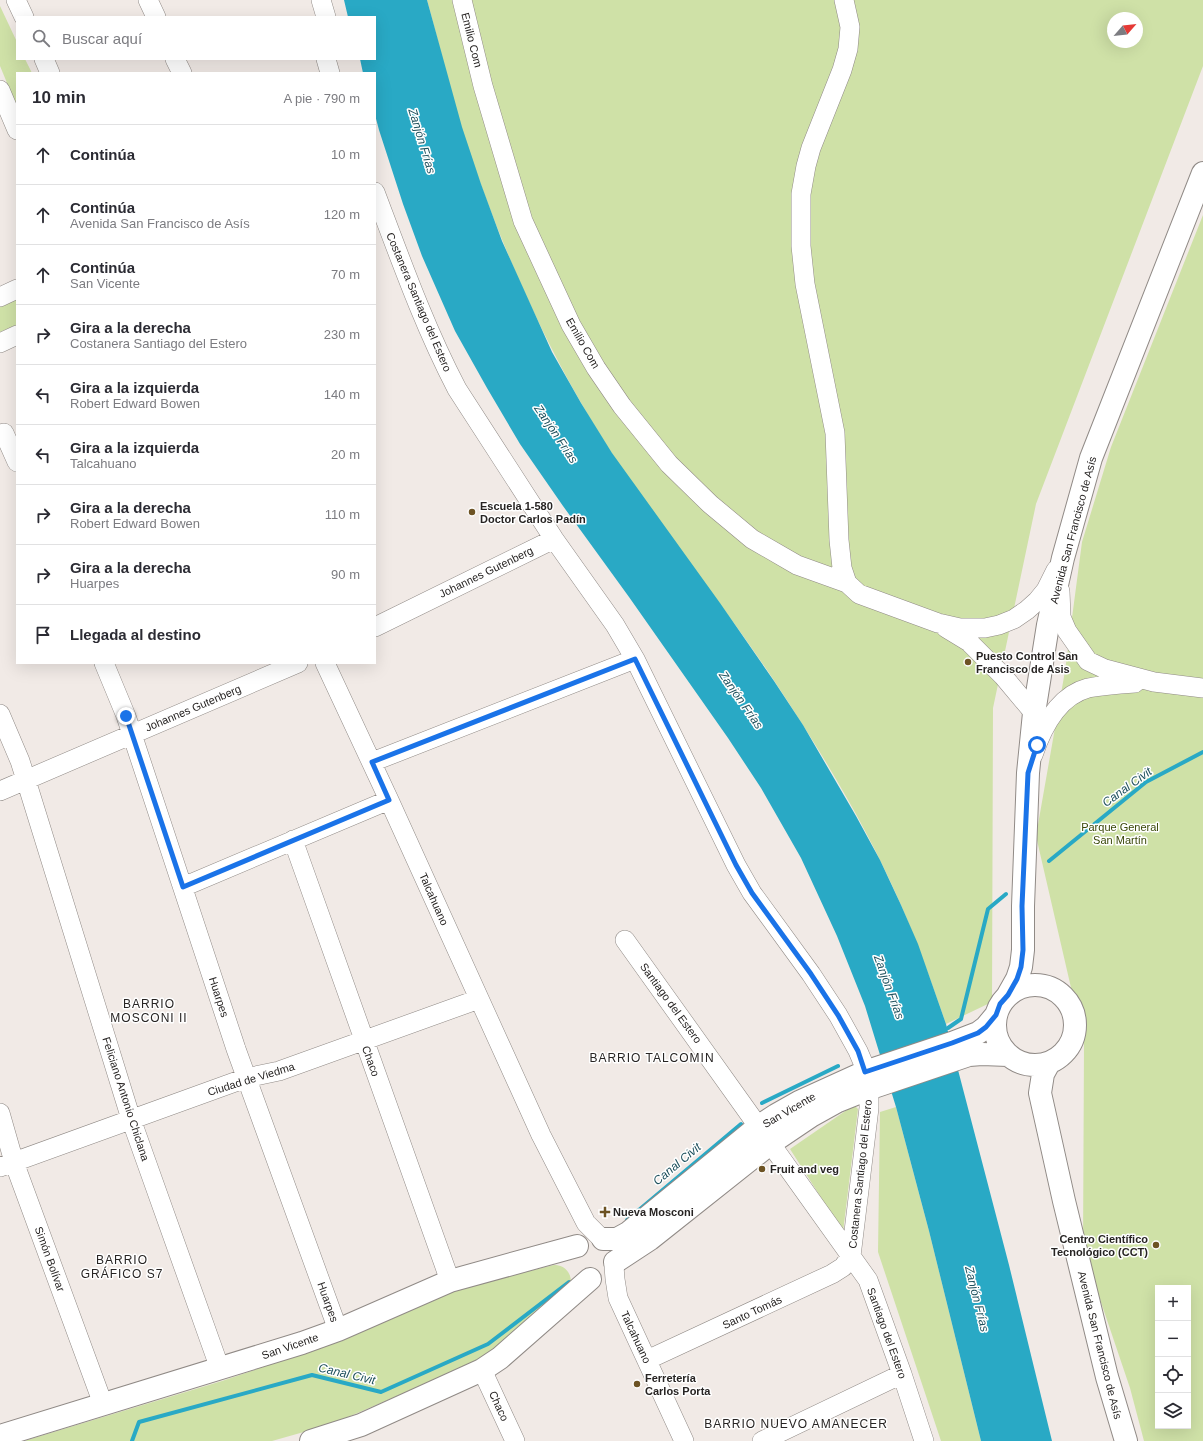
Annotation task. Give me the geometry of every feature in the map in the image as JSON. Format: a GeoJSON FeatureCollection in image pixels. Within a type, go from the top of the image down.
{"type":"FeatureCollection","features":[{"type":"Feature","properties":{"kind":"main road","name":"Avenida San Francisco de Asís"},"geometry":{"type":"LineString","coordinates":[[1050,1131],[1030,1085],[1013,1058],[1001,1047],[995,1026],[996,1015],[1000,1004],[1008,995],[1017,979],[1021,967],[1023,950],[1022,906],[1028,773],[1034,713],[1048,625],[1063,558],[1091,458],[1203,173]]}},
{"type":"Feature","properties":{"kind":"main road","name":"Avenida San Francisco de Asís"},"geometry":{"type":"LineString","coordinates":[[1022,906],[1038,970],[1048,987],[1059,993],[1068,1002],[1073,1013],[1075,1025],[1074,1037],[1068,1048],[1060,1057],[1049,1063],[1043,1074],[1040,1094],[1050,1131],[1064,1201],[1104,1362],[1126,1441]]}},
{"type":"Feature","properties":{"kind":"main road"},"geometry":{"type":"LineString","coordinates":[[1008,995],[1017,989],[1027,986],[1038,985],[1048,987]]}},
{"type":"Feature","properties":{"kind":"main road","name":"San Vicente"},"geometry":{"type":"LineString","coordinates":[[602,1239],[617,1239],[628,1233],[765,1135],[810,1116],[877,1077],[954,1051],[986,1027],[996,1015]]}},
{"type":"Feature","properties":{"kind":"main road","name":"San Vicente"},"geometry":{"type":"LineString","coordinates":[[954,1051],[1013,1058]]}},
{"type":"Feature","properties":{"kind":"main road"},"geometry":{"type":"LineString","coordinates":[[1013,1058],[1028,1065],[1049,1063]]}},
{"type":"Feature","properties":{"kind":"main road","name":"San Vicente"},"geometry":{"type":"LineString","coordinates":[[615,1264],[650,1239],[765,1135]]}},
{"type":"Feature","properties":{"kind":"main road"},"geometry":{"type":"LineString","coordinates":[[589,1238],[602,1239],[609,1243],[613,1248],[615,1264],[606,1276],[600,1279],[584,1277],[575,1267],[573,1260],[574,1253],[578,1245],[589,1238]]}},
{"type":"Feature","properties":{"kind":"main road","name":"San Vicente"},"geometry":{"type":"LineString","coordinates":[[0,1436],[296,1345],[338,1330],[450,1281],[578,1245]]}},
{"type":"Feature","properties":{"kind":"main road"},"geometry":{"type":"LineString","coordinates":[[311,1441],[346,1436],[361,1425],[482,1370],[500,1358],[592,1279]]}},
{"type":"Feature","properties":{"kind":"street"},"geometry":{"type":"LineString","coordinates":[[16,0],[24,16]]}},
{"type":"Feature","properties":{"kind":"street"},"geometry":{"type":"LineString","coordinates":[[148,0],[156,16]]}},
{"type":"Feature","properties":{"kind":"street","name":"Emilio Com"},"geometry":{"type":"LineString","coordinates":[[462,0],[483,86],[524,221],[571,325],[596,368],[622,406],[669,464],[710,504],[752,539],[797,565],[847,583]]}},
{"type":"Feature","properties":{"kind":"street"},"geometry":{"type":"LineString","coordinates":[[844,0],[850,27],[848,49],[842,70],[811,148],[806,166],[801,194],[801,246],[805,284],[835,433],[839,540],[842,568],[847,583],[858,594],[938,623],[960,628],[985,628],[999,625],[1014,619],[1037,601],[1046,590],[1063,558]]}},
{"type":"Feature","properties":{"kind":"street"},"geometry":{"type":"LineString","coordinates":[[44,60],[50,72]]}},
{"type":"Feature","properties":{"kind":"street"},"geometry":{"type":"LineString","coordinates":[[176,60],[182,72]]}},
{"type":"Feature","properties":{"kind":"street"},"geometry":{"type":"LineString","coordinates":[[326,60],[330,72]]}},
{"type":"Feature","properties":{"kind":"street"},"geometry":{"type":"LineString","coordinates":[[338,60],[341,72]]}},
{"type":"Feature","properties":{"kind":"street"},"geometry":{"type":"LineString","coordinates":[[0,90],[16,128]]}},
{"type":"Feature","properties":{"kind":"street","name":"Costanera Santiago del Estero"},"geometry":{"type":"LineString","coordinates":[[376,195],[411,288],[457,389],[554,539],[615,625],[635,659],[736,865],[752,893],[811,974],[838,1015],[858,1051],[877,1077],[869,1108],[851,1256]]}},
{"type":"Feature","properties":{"kind":"street"},"geometry":{"type":"LineString","coordinates":[[0,297],[16,289]]}},
{"type":"Feature","properties":{"kind":"street"},"geometry":{"type":"LineString","coordinates":[[0,343],[16,335]]}},
{"type":"Feature","properties":{"kind":"street"},"geometry":{"type":"LineString","coordinates":[[7,432],[16,459]]}},
{"type":"Feature","properties":{"kind":"street","name":"Johannes Gutenberg"},"geometry":{"type":"LineString","coordinates":[[376,627],[554,539]]}},
{"type":"Feature","properties":{"kind":"street"},"geometry":{"type":"LineString","coordinates":[[1063,558],[1060,600],[1061,617],[1074,643],[1088,661],[1105,670],[1154,682],[1203,688]]}},
{"type":"Feature","properties":{"kind":"street"},"geometry":{"type":"LineString","coordinates":[[938,623],[969,642],[1003,676],[1034,713]]}},
{"type":"Feature","properties":{"kind":"street"},"geometry":{"type":"LineString","coordinates":[[372,762],[635,659]]}},
{"type":"Feature","properties":{"kind":"street","name":"Huarpes"},"geometry":{"type":"LineString","coordinates":[[104,664],[126,716],[246,1078],[338,1330]]}},
{"type":"Feature","properties":{"kind":"street","name":"Johannes Gutenberg"},"geometry":{"type":"LineString","coordinates":[[0,791],[296,664]]}},
{"type":"Feature","properties":{"kind":"street","name":"Talcahuano"},"geometry":{"type":"LineString","coordinates":[[325,664],[372,762],[541,1135],[586,1223],[602,1239]]}},
{"type":"Feature","properties":{"kind":"street"},"geometry":{"type":"LineString","coordinates":[[1028,773],[1037,745],[1046,726],[1054,711],[1066,700],[1087,689],[1114,684],[1154,682]]}},
{"type":"Feature","properties":{"kind":"street","name":"Feliciano Antonio Chiclana"},"geometry":{"type":"LineString","coordinates":[[0,714],[20,761],[131,1119],[220,1369]]}},
{"type":"Feature","properties":{"kind":"street"},"geometry":{"type":"LineString","coordinates":[[183,887],[389,800]]}},
{"type":"Feature","properties":{"kind":"street","name":"Chaco"},"geometry":{"type":"LineString","coordinates":[[293,840],[450,1281]]}},
{"type":"Feature","properties":{"kind":"street","name":"Santiago del Estero"},"geometry":{"type":"LineString","coordinates":[[625,940],[863,1272],[872,1287],[924,1441]]}},
{"type":"Feature","properties":{"kind":"street","name":"Ciudad de Viedma"},"geometry":{"type":"LineString","coordinates":[[7,1165],[246,1078],[279,1071],[479,999]]}},
{"type":"Feature","properties":{"kind":"street","name":"Simón Bolívar"},"geometry":{"type":"LineString","coordinates":[[0,1113],[7,1165],[103,1404]]}},
{"type":"Feature","properties":{"kind":"street","name":"Talcahuano"},"geometry":{"type":"LineString","coordinates":[[541,1135],[575,1229],[578,1245]]}},
{"type":"Feature","properties":{"kind":"street","name":"Santo Tomás"},"geometry":{"type":"LineString","coordinates":[[647,1360],[832,1274],[843,1267],[851,1256]]}},
{"type":"Feature","properties":{"kind":"street","name":"Talcahuano"},"geometry":{"type":"LineString","coordinates":[[615,1264],[615,1279],[618,1298],[684,1441]]}},
{"type":"Feature","properties":{"kind":"street","name":"Talcahuano"},"geometry":{"type":"LineString","coordinates":[[592,1279],[604,1285],[618,1298]]}},
{"type":"Feature","properties":{"kind":"street","name":"Chaco"},"geometry":{"type":"LineString","coordinates":[[482,1370],[515,1441]]}},
{"type":"Feature","properties":{"kind":"street"},"geometry":{"type":"LineString","coordinates":[[762,1441],[902,1374]]}},
{"type":"Feature","properties":{"kind":"green space"},"geometry":{"type":"Polygon","coordinates":[[[427,0],[1203,0],[1203,66],[1036,504],[993,708],[992,1002],[946,1024],[919,949],[901,905],[874,847],[843,791],[775,682],[625,473],[602,438],[562,368],[529,302],[500,234],[486,199],[462,129],[427,0]]]}},
{"type":"Feature","properties":{"kind":"green space"},"geometry":{"type":"Polygon","coordinates":[[[0,6],[16,40],[16,60],[26,60],[32,72],[16,72],[16,105],[0,66],[0,6]]]}},
{"type":"Feature","properties":{"kind":"green space","name":"Parque General San Martín"},"geometry":{"type":"Polygon","coordinates":[[[1203,215],[1203,1441],[1144,1441],[1130,1388],[1083,1249],[1084,1044],[1036,836],[1065,671],[1082,542],[1111,447],[1203,215]]]}},
{"type":"Feature","properties":{"kind":"green space"},"geometry":{"type":"Polygon","coordinates":[[[16,298],[16,325],[0,332],[0,306],[16,298]]]}},
{"type":"Feature","properties":{"kind":"green space"},"geometry":{"type":"Polygon","coordinates":[[[854,1105],[858,1109],[843,1232],[790,1149],[854,1105]]]}},
{"type":"Feature","properties":{"kind":"green space"},"geometry":{"type":"Polygon","coordinates":[[[896,1107],[929,1231],[981,1441],[941,1441],[878,1252],[880,1112],[896,1107]]]}},
{"type":"Feature","properties":{"kind":"green space"},"geometry":{"type":"Polygon","coordinates":[[[554,1265],[561,1266],[568,1272],[571,1282],[492,1353],[469,1365],[332,1424],[272,1441],[24,1441],[222,1381],[319,1348],[446,1291],[554,1265]]]}},
{"type":"Feature","properties":{"kind":"water","name":"Zanjón Frías"},"geometry":{"type":"Polygon","coordinates":[[[344,0],[427,0],[462,127],[481,184],[502,241],[552,352],[612,453],[720,603],[803,725],[880,860],[918,944],[946,1024],[1009,1265],[1052,1441],[981,1441],[929,1231],[896,1107],[865,1006],[837,936],[801,858],[761,788],[728,738],[520,444],[455,331],[422,256],[379,130],[376,119],[376,72],[363,72],[360,60],[376,60],[376,16],[348,16],[344,0]]]}},
{"type":"Feature","properties":{"kind":"waterway","name":"Canal Civit"},"geometry":{"type":"LineString","coordinates":[[1049,861],[1146,782],[1203,752]]}},
{"type":"Feature","properties":{"kind":"waterway","name":"Canal Civit"},"geometry":{"type":"LineString","coordinates":[[948,1028],[961,1019],[988,909],[1006,894]]}},
{"type":"Feature","properties":{"kind":"waterway","name":"Canal Civit"},"geometry":{"type":"LineString","coordinates":[[762,1103],[838,1066]]}},
{"type":"Feature","properties":{"kind":"waterway","name":"Canal Civit"},"geometry":{"type":"LineString","coordinates":[[627,1220],[741,1124]]}},
{"type":"Feature","properties":{"kind":"waterway","name":"Canal Civit"},"geometry":{"type":"LineString","coordinates":[[132,1441],[139,1422],[312,1375],[381,1392],[488,1344],[569,1282]]}},
{"type":"Feature","properties":{"kind":"place","name":"Escuela 1-580 Doctor Carlos Padín"},"geometry":{"type":"Point","coordinates":[472,512]}},
{"type":"Feature","properties":{"kind":"place","name":"Puesto Control San Francisco de Asis"},"geometry":{"type":"Point","coordinates":[968,662]}},
{"type":"Feature","properties":{"kind":"place","name":"Fruit and veg"},"geometry":{"type":"Point","coordinates":[762,1169]}},
{"type":"Feature","properties":{"kind":"place","name":"Nueva Mosconi"},"geometry":{"type":"Point","coordinates":[605,1212]}},
{"type":"Feature","properties":{"kind":"place","name":"Centro Científico Tecnológico (CCT)"},"geometry":{"type":"Point","coordinates":[1156,1245]}},
{"type":"Feature","properties":{"kind":"place","name":"Ferretería Carlos Porta"},"geometry":{"type":"Point","coordinates":[637,1384]}},
{"type":"Feature","properties":{"kind":"district","name":"BARRIO MOSCONI II"},"geometry":{"type":"Point","coordinates":[149,1011]}},
{"type":"Feature","properties":{"kind":"district","name":"BARRIO TALCOMIN"},"geometry":{"type":"Point","coordinates":[652,1058]}},
{"type":"Feature","properties":{"kind":"district","name":"BARRIO GRÁFICO S7"},"geometry":{"type":"Point","coordinates":[122,1267]}},
{"type":"Feature","properties":{"kind":"district","name":"BARRIO NUEVO AMANECER"},"geometry":{"type":"Point","coordinates":[796,1424]}},
{"type":"Feature","properties":{"kind":"route"},"geometry":{"type":"LineString","coordinates":[[126,716],[183,887],[389,800],[372,762],[635,659],[736,865],[752,893],[825,994],[858,1051],[865,1072],[978,1033],[986,1027],[996,1015],[1000,1004],[1008,995],[1017,979],[1021,967],[1023,950],[1022,906],[1028,773],[1037,745]]}}]}
